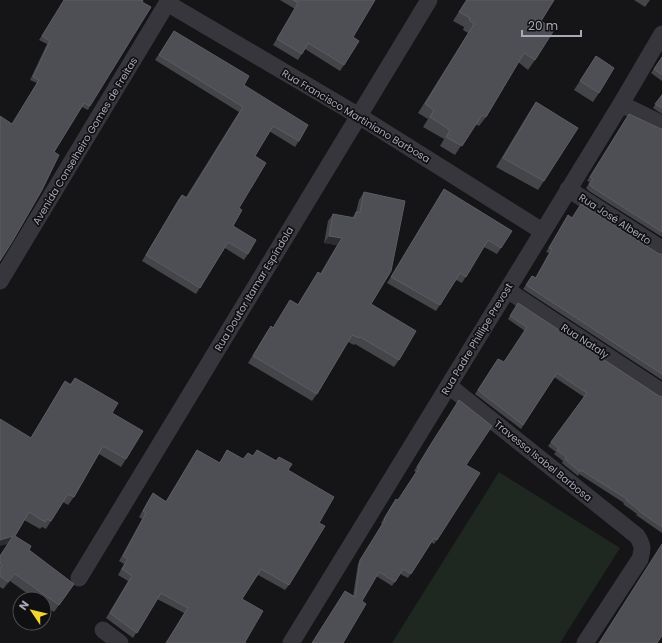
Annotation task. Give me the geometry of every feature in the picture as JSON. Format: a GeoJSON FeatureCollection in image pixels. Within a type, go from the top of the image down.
{"type":"FeatureCollection","features":[{"type":"Feature","properties":{"kind":"street","name":"Rua Doutor Itamar Espíndola"},"geometry":{"type":"LineString","coordinates":[[79,578],[429,0]]}},
{"type":"Feature","properties":{"kind":"street","name":"Rua Francisco Martiniano Barbosa"},"geometry":{"type":"LineString","coordinates":[[168,2],[359,116],[542,231]]}},
{"type":"Feature","properties":{"kind":"street","name":"Avenida Conselheiro Gomes de Freitas"},"geometry":{"type":"LineString","coordinates":[[0,281],[168,2]]}},
{"type":"Feature","properties":{"kind":"street","name":"Rua Padre Phillipe Prevost"},"geometry":{"type":"LineString","coordinates":[[291,643],[621,104],[662,34]]}},
{"type":"Feature","properties":{"kind":"street"},"geometry":{"type":"LineString","coordinates":[[621,104],[662,124]]}},
{"type":"Feature","properties":{"kind":"street","name":"Rua José Alberto"},"geometry":{"type":"LineString","coordinates":[[568,189],[662,249]]}},
{"type":"Feature","properties":{"kind":"street","name":"Rua Nataly"},"geometry":{"type":"LineString","coordinates":[[507,290],[662,392]]}},
{"type":"Feature","properties":{"kind":"street","name":"Travessa Isabel Barbosa"},"geometry":{"type":"LineString","coordinates":[[449,386],[637,536],[643,546],[640,559],[585,643]]}},
{"type":"Feature","properties":{"kind":"street"},"geometry":{"type":"LineString","coordinates":[[103,630],[120,643]]}},
{"type":"Feature","properties":{"kind":"shaded area"},"geometry":{"type":"Polygon","coordinates":[[[499,472],[620,548],[560,643],[392,643],[499,472]]]}},
{"type":"Feature","properties":{"kind":"building"},"geometry":{"type":"Polygon","coordinates":[[[64,0],[143,0],[142,2],[151,7],[90,106],[84,103],[54,152],[59,155],[42,190],[0,261],[0,116],[12,124],[39,80],[33,77],[50,41],[42,36],[64,0]]]}},
{"type":"Feature","properties":{"kind":"building"},"geometry":{"type":"Polygon","coordinates":[[[293,0],[375,0],[353,37],[359,41],[344,65],[308,43],[302,54],[277,39],[298,3],[293,0]]]}},
{"type":"Feature","properties":{"kind":"building"},"geometry":{"type":"Polygon","coordinates":[[[467,0],[554,0],[541,21],[554,30],[535,60],[524,53],[486,117],[482,115],[462,146],[446,137],[450,130],[430,117],[434,110],[425,104],[474,24],[469,20],[470,18],[459,12],[467,0]]]}},
{"type":"Feature","properties":{"kind":"building"},"geometry":{"type":"Polygon","coordinates":[[[174,31],[249,76],[244,85],[308,125],[299,141],[273,126],[255,156],[266,163],[239,208],[242,210],[233,226],[256,240],[248,254],[228,242],[200,288],[146,255],[182,195],[187,198],[243,107],[159,55],[174,31]]]}},
{"type":"Feature","properties":{"kind":"building"},"geometry":{"type":"Polygon","coordinates":[[[596,56],[614,68],[599,93],[580,81],[596,56]]]}},
{"type":"Feature","properties":{"kind":"building"},"geometry":{"type":"Polygon","coordinates":[[[662,57],[662,75],[654,69],[662,57]]]}},
{"type":"Feature","properties":{"kind":"building"},"geometry":{"type":"Polygon","coordinates":[[[662,95],[662,108],[655,104],[662,95]]]}},
{"type":"Feature","properties":{"kind":"building"},"geometry":{"type":"Polygon","coordinates":[[[536,102],[578,128],[544,181],[503,158],[536,102]]]}},
{"type":"Feature","properties":{"kind":"building"},"geometry":{"type":"Polygon","coordinates":[[[629,114],[662,129],[662,232],[589,184],[593,179],[590,177],[629,114]]]}},
{"type":"Feature","properties":{"kind":"building"},"geometry":{"type":"Polygon","coordinates":[[[444,189],[512,231],[501,248],[488,240],[466,277],[460,273],[440,305],[391,277],[444,189]]]}},
{"type":"Feature","properties":{"kind":"building"},"geometry":{"type":"Polygon","coordinates":[[[364,192],[405,201],[391,271],[371,304],[416,331],[399,360],[360,337],[359,338],[352,335],[317,394],[253,356],[271,326],[273,328],[290,300],[298,305],[318,272],[321,274],[342,238],[329,236],[333,214],[355,218],[356,212],[360,212],[364,192]]]}},
{"type":"Feature","properties":{"kind":"building"},"geometry":{"type":"Polygon","coordinates":[[[581,204],[659,254],[662,254],[662,374],[526,285],[532,276],[536,278],[552,249],[549,248],[568,215],[572,218],[581,204]]]}},
{"type":"Feature","properties":{"kind":"building"},"geometry":{"type":"Polygon","coordinates":[[[518,303],[662,397],[662,527],[639,511],[626,500],[627,499],[581,470],[580,472],[565,459],[566,457],[557,450],[559,448],[551,442],[587,393],[557,373],[523,425],[478,390],[498,359],[504,362],[527,327],[510,316],[518,303]]]}},
{"type":"Feature","properties":{"kind":"building"},"geometry":{"type":"Polygon","coordinates":[[[75,378],[118,403],[112,413],[143,431],[126,459],[103,446],[74,497],[68,494],[51,521],[47,519],[45,522],[29,512],[15,536],[31,546],[29,550],[74,584],[59,605],[52,600],[52,591],[39,591],[15,574],[8,582],[0,576],[0,568],[2,565],[0,563],[0,556],[13,536],[0,540],[0,419],[31,438],[65,381],[71,385],[75,378]]]}},
{"type":"Feature","properties":{"kind":"building"},"geometry":{"type":"Polygon","coordinates":[[[459,400],[492,426],[466,465],[480,473],[437,540],[434,538],[411,574],[403,569],[395,582],[379,572],[362,601],[366,604],[343,643],[312,643],[345,591],[355,597],[360,560],[385,520],[384,519],[396,499],[398,500],[419,468],[417,467],[459,400]]]}},
{"type":"Feature","properties":{"kind":"building"},"geometry":{"type":"Polygon","coordinates":[[[197,450],[220,463],[227,450],[243,459],[248,453],[253,456],[257,450],[276,461],[279,457],[292,464],[288,470],[334,497],[319,523],[325,526],[289,585],[261,569],[242,599],[263,611],[245,642],[246,643],[166,643],[188,608],[161,593],[137,633],[110,613],[132,576],[122,569],[128,559],[123,556],[146,513],[143,511],[153,493],[166,502],[197,450]]]}},
{"type":"Feature","properties":{"kind":"building"},"geometry":{"type":"Polygon","coordinates":[[[662,544],[662,636],[657,643],[599,643],[662,544]]]}}]}
